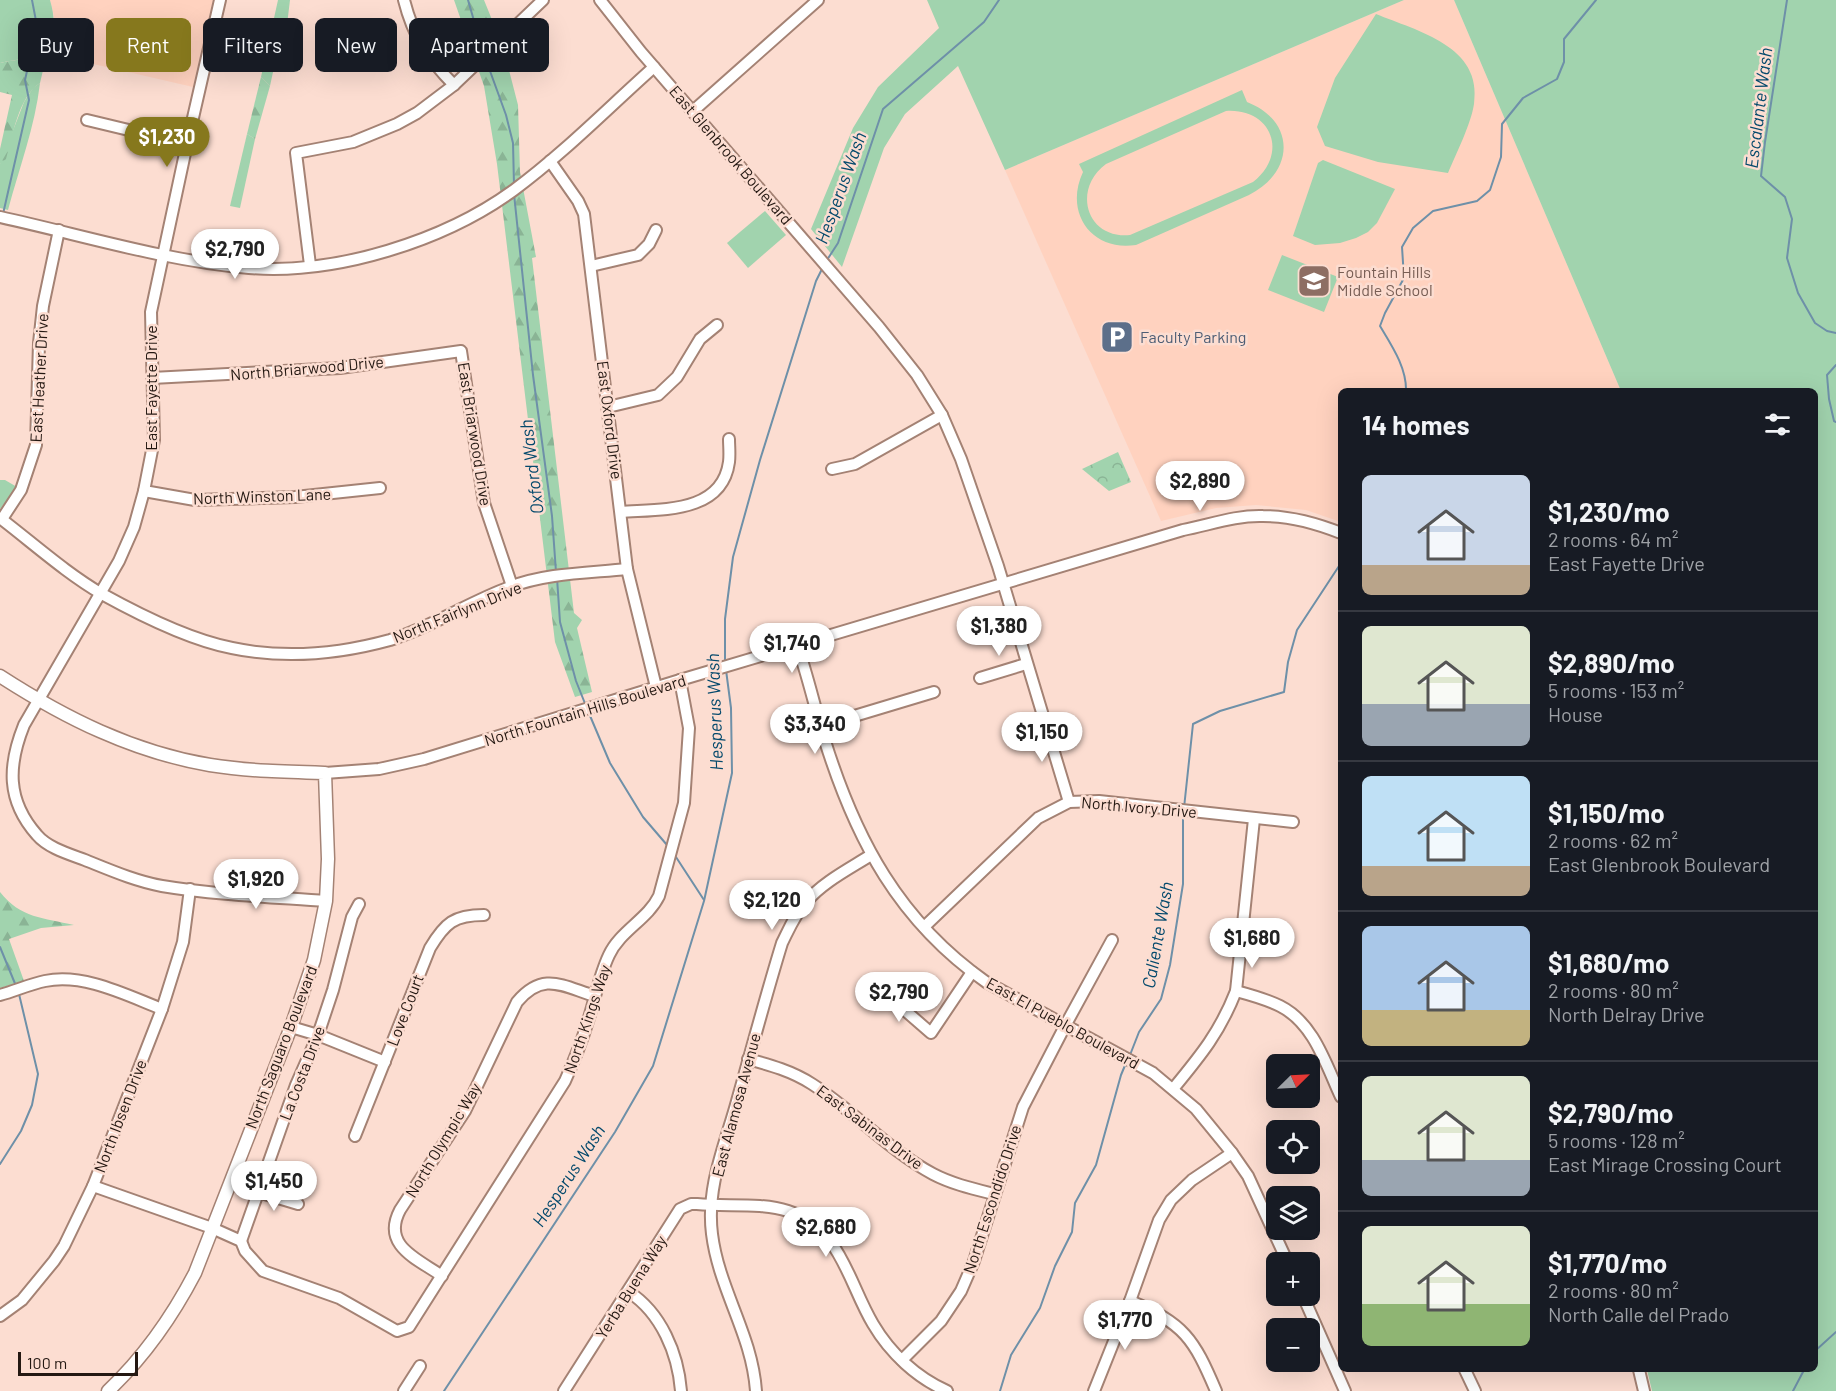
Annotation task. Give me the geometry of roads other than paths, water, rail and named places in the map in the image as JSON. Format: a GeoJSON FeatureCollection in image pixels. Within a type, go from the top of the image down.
{"type":"FeatureCollection","features":[{"type":"Feature","properties":{"kind":"main road","name":"North Fountain Hills Boulevard"},"geometry":{"type":"LineString","coordinates":[[0,676],[37,700],[101,733],[171,756],[211,765],[268,771],[325,773]]}},
{"type":"Feature","properties":{"kind":"main road","name":"North Saguaro Boulevard"},"geometry":{"type":"LineString","coordinates":[[108,1391],[142,1357],[178,1305],[195,1273],[291,1027],[314,960],[326,902],[328,859],[325,773]]}},
{"type":"Feature","properties":{"kind":"street","name":"East Fayette Drive"},"geometry":{"type":"LineString","coordinates":[[220,0],[151,312],[154,440],[144,491],[134,527],[119,561],[37,700],[16,745],[11,775],[15,795],[24,816],[38,836],[62,851],[126,877],[161,886],[326,902]]}},
{"type":"Feature","properties":{"kind":"street"},"geometry":{"type":"LineString","coordinates":[[404,0],[413,30],[427,55],[454,85]]}},
{"type":"Feature","properties":{"kind":"street"},"geometry":{"type":"LineString","coordinates":[[310,265],[296,153],[370,136],[417,113],[454,85],[543,0]]}},
{"type":"Feature","properties":{"kind":"street","name":"East Glenbrook Boulevard"},"geometry":{"type":"LineString","coordinates":[[600,0],[654,67],[876,323],[916,375],[942,415],[980,510],[1068,802]]}},
{"type":"Feature","properties":{"kind":"street"},"geometry":{"type":"LineString","coordinates":[[693,111],[818,0]]}},
{"type":"Feature","properties":{"kind":"street"},"geometry":{"type":"LineString","coordinates":[[0,217],[194,262],[250,268],[287,268],[365,257],[442,231],[480,212],[514,190],[550,161],[654,67]]}},
{"type":"Feature","properties":{"kind":"street"},"geometry":{"type":"LineString","coordinates":[[87,120],[187,144]]}},
{"type":"Feature","properties":{"kind":"street","name":"East Oxford Drive"},"geometry":{"type":"LineString","coordinates":[[550,161],[578,201],[584,214],[627,568],[656,687]]}},
{"type":"Feature","properties":{"kind":"street","name":"East Heather Drive"},"geometry":{"type":"LineString","coordinates":[[1,519],[21,490],[36,445],[39,343],[43,306],[59,230]]}},
{"type":"Feature","properties":{"kind":"street"},"geometry":{"type":"LineString","coordinates":[[591,266],[638,255],[649,244],[656,230]]}},
{"type":"Feature","properties":{"kind":"street"},"geometry":{"type":"LineString","coordinates":[[608,407],[658,395],[677,377],[700,339],[717,325]]}},
{"type":"Feature","properties":{"kind":"street","name":"North Briarwood Drive"},"geometry":{"type":"LineString","coordinates":[[152,378],[340,368],[461,351]]}},
{"type":"Feature","properties":{"kind":"street","name":"East Briarwood Drive"},"geometry":{"type":"LineString","coordinates":[[461,351],[484,503],[512,586]]}},
{"type":"Feature","properties":{"kind":"street"},"geometry":{"type":"LineString","coordinates":[[832,469],[855,464],[942,415]]}},
{"type":"Feature","properties":{"kind":"street"},"geometry":{"type":"LineString","coordinates":[[621,512],[693,505],[708,498],[724,479],[729,463],[729,439]]}},
{"type":"Feature","properties":{"kind":"street","name":"North Winston Lane"},"geometry":{"type":"LineString","coordinates":[[144,491],[195,500],[295,497],[381,488]]}},
{"type":"Feature","properties":{"kind":"street","name":"North Fountain Hills Boulevard"},"geometry":{"type":"LineString","coordinates":[[325,773],[378,769],[424,759],[656,687],[1173,533],[1233,519],[1261,516],[1304,521],[1338,532]]}},
{"type":"Feature","properties":{"kind":"street","name":"North Fairlynn Drive"},"geometry":{"type":"LineString","coordinates":[[1,519],[59,564],[102,593],[173,629],[232,648],[298,655],[333,652],[391,639],[512,586],[550,578],[627,568]]}},
{"type":"Feature","properties":{"kind":"street","name":"East El Pueblo Boulevard"},"geometry":{"type":"LineString","coordinates":[[797,645],[843,795],[871,855],[895,894],[924,927],[972,972],[1065,1026],[1137,1064],[1173,1089],[1196,1109],[1248,1176],[1283,1252]]}},
{"type":"Feature","properties":{"kind":"street"},"geometry":{"type":"LineString","coordinates":[[980,678],[1026,664]]}},
{"type":"Feature","properties":{"kind":"street","name":"North Kings Way"},"geometry":{"type":"LineString","coordinates":[[241,1241],[245,1251],[263,1271],[339,1298],[392,1329],[402,1331],[414,1321],[426,1298],[565,1081],[582,1040],[601,976],[615,945],[654,905],[684,804],[689,728],[680,680]]}},
{"type":"Feature","properties":{"kind":"street"},"geometry":{"type":"LineString","coordinates":[[821,726],[933,692]]}},
{"type":"Feature","properties":{"kind":"street","name":"North Ivory Drive"},"geometry":{"type":"LineString","coordinates":[[924,927],[1029,825],[1068,802],[1099,801],[1293,822]]}},
{"type":"Feature","properties":{"kind":"street"},"geometry":{"type":"LineString","coordinates":[[1173,1089],[1210,1043],[1226,1016],[1236,991],[1254,819]]}},
{"type":"Feature","properties":{"kind":"street","name":"East Alamosa Avenue"},"geometry":{"type":"LineString","coordinates":[[756,1391],[747,1345],[720,1275],[712,1233],[710,1205],[720,1153],[737,1102],[782,943],[793,920],[805,902],[815,893],[832,879],[871,855]]}},
{"type":"Feature","properties":{"kind":"street","name":"North Ibsen Drive"},"geometry":{"type":"LineString","coordinates":[[0,1316],[21,1300],[54,1261],[64,1246],[93,1186],[162,1009],[183,942],[190,889]]}},
{"type":"Feature","properties":{"kind":"street","name":"La Costa Drive"},"geometry":{"type":"LineString","coordinates":[[241,1241],[296,1084],[318,1035],[333,990],[352,917],[359,904]]}},
{"type":"Feature","properties":{"kind":"street","name":"Love Court"},"geometry":{"type":"LineString","coordinates":[[355,1136],[436,937],[460,917],[483,915]]}},
{"type":"Feature","properties":{"kind":"street","name":"North Escondido Drive"},"geometry":{"type":"LineString","coordinates":[[902,1360],[941,1321],[961,1291],[974,1261],[1023,1107],[1112,940]]}},
{"type":"Feature","properties":{"kind":"street"},"geometry":{"type":"LineString","coordinates":[[885,993],[931,1033],[972,972]]}},
{"type":"Feature","properties":{"kind":"street"},"geometry":{"type":"LineString","coordinates":[[0,995],[45,981],[71,980],[105,988],[162,1009]]}},
{"type":"Feature","properties":{"kind":"street","name":"North Olympic Way"},"geometry":{"type":"LineString","coordinates":[[442,1276],[400,1246],[394,1231],[400,1210],[465,1111],[521,997],[535,985],[543,983],[558,984],[595,996]]}},
{"type":"Feature","properties":{"kind":"street"},"geometry":{"type":"LineString","coordinates":[[1236,991],[1266,1000],[1298,1018],[1318,1047],[1338,1090]]}},
{"type":"Feature","properties":{"kind":"street"},"geometry":{"type":"LineString","coordinates":[[291,1027],[318,1035],[385,1062]]}},
{"type":"Feature","properties":{"kind":"street","name":"East Sabinas Drive"},"geometry":{"type":"LineString","coordinates":[[748,1059],[778,1068],[813,1084],[903,1155],[934,1174],[963,1186],[994,1194]]}},
{"type":"Feature","properties":{"kind":"street"},"geometry":{"type":"LineString","coordinates":[[1094,1391],[1159,1220],[1171,1200],[1192,1180],[1232,1153]]}},
{"type":"Feature","properties":{"kind":"street"},"geometry":{"type":"LineString","coordinates":[[93,1186],[212,1228],[241,1241]]}},
{"type":"Feature","properties":{"kind":"street"},"geometry":{"type":"LineString","coordinates":[[258,1192],[298,1204]]}},
{"type":"Feature","properties":{"kind":"street","name":"Yerba Buena Way"},"geometry":{"type":"LineString","coordinates":[[569,1389],[680,1209],[691,1204],[710,1205]]}},
{"type":"Feature","properties":{"kind":"street"},"geometry":{"type":"LineString","coordinates":[[710,1205],[788,1211],[816,1226],[839,1252],[875,1327],[902,1360],[933,1385],[947,1391]]}},
{"type":"Feature","properties":{"kind":"street"},"geometry":{"type":"LineString","coordinates":[[629,1292],[642,1300],[659,1321],[678,1368],[681,1391]]}},
{"type":"Feature","properties":{"kind":"street"},"geometry":{"type":"LineString","coordinates":[[1130,1301],[1158,1312],[1183,1330],[1201,1356],[1216,1391]]}},
{"type":"Feature","properties":{"kind":"street"},"geometry":{"type":"LineString","coordinates":[[1307,1306],[1345,1391]]}},
{"type":"Feature","properties":{"kind":"street"},"geometry":{"type":"LineString","coordinates":[[404,1391],[420,1366]]}},
{"type":"Feature","properties":{"kind":"street"},"geometry":{"type":"LineString","coordinates":[[1466,1372],[1475,1391]]}},
{"type":"Feature","properties":{"kind":"street"},"geometry":{"type":"LineString","coordinates":[[1639,1372],[1644,1391]]}},
{"type":"Feature","properties":{"kind":"waterway"},"geometry":{"type":"LineString","coordinates":[[3,214],[29,100],[25,80],[37,26],[32,0]]}},
{"type":"Feature","properties":{"kind":"waterway","name":"Oxford Wash"},"geometry":{"type":"LineString","coordinates":[[468,0],[473,18]]}},
{"type":"Feature","properties":{"kind":"waterway","name":"Hesperus Wash"},"geometry":{"type":"LineString","coordinates":[[827,260],[838,243],[883,109],[984,22],[999,0]]}},
{"type":"Feature","properties":{"kind":"waterway","name":"Caliente Wash"},"geometry":{"type":"LineString","coordinates":[[1406,388],[1404,374],[1394,349],[1380,326],[1404,278],[1402,247],[1413,228],[1433,211],[1477,201],[1490,190],[1501,157],[1502,124],[1523,98],[1557,79],[1564,62],[1564,39],[1596,0]]}},
{"type":"Feature","properties":{"kind":"waterway","name":"Escalante Wash"},"geometry":{"type":"LineString","coordinates":[[1787,0],[1761,176],[1785,197],[1792,219],[1787,258],[1798,293],[1815,323],[1827,331],[1836,333]]}},
{"type":"Feature","properties":{"kind":"waterway","name":"Oxford Wash"},"geometry":{"type":"LineString","coordinates":[[490,72],[506,115],[513,143],[514,185]]}},
{"type":"Feature","properties":{"kind":"waterway","name":"Oxford Wash"},"geometry":{"type":"LineString","coordinates":[[514,194],[533,375],[552,516],[556,572]]}},
{"type":"Feature","properties":{"kind":"waterway","name":"Hesperus Wash"},"geometry":{"type":"LineString","coordinates":[[725,661],[725,619],[733,557],[760,460],[816,281],[823,267]]}},
{"type":"Feature","properties":{"kind":"waterway","name":"Escalante Wash"},"geometry":{"type":"LineString","coordinates":[[1836,365],[1827,375],[1829,399],[1836,422]]}},
{"type":"Feature","properties":{"kind":"waterway","name":"Caliente Wash"},"geometry":{"type":"LineString","coordinates":[[1184,808],[1193,724],[1220,711],[1284,692],[1288,662],[1297,630],[1338,568]]}},
{"type":"Feature","properties":{"kind":"waterway","name":"Oxford Wash"},"geometry":{"type":"LineString","coordinates":[[557,578],[560,622],[576,681],[586,706]]}},
{"type":"Feature","properties":{"kind":"waterway","name":"Hesperus Wash"},"geometry":{"type":"LineString","coordinates":[[444,1391],[615,1132],[653,1066],[704,901],[732,773],[731,708],[726,670]]}},
{"type":"Feature","properties":{"kind":"waterway","name":"Oxford Wash"},"geometry":{"type":"LineString","coordinates":[[588,711],[610,763],[643,817],[667,845]]}},
{"type":"Feature","properties":{"kind":"waterway","name":"Caliente Wash"},"geometry":{"type":"LineString","coordinates":[[1130,1055],[1139,1032],[1161,999],[1170,965],[1183,884],[1183,813]]}},
{"type":"Feature","properties":{"kind":"waterway","name":"Oxford Wash"},"geometry":{"type":"LineString","coordinates":[[674,854],[704,900]]}},
{"type":"Feature","properties":{"kind":"waterway"},"geometry":{"type":"LineString","coordinates":[[0,947],[16,986]]}},
{"type":"Feature","properties":{"kind":"waterway"},"geometry":{"type":"LineString","coordinates":[[0,1164],[21,1131],[32,1105],[38,1074],[19,994]]}},
{"type":"Feature","properties":{"kind":"waterway","name":"Caliente Wash"},"geometry":{"type":"LineString","coordinates":[[1000,1391],[1011,1355],[1040,1308],[1055,1266],[1072,1232],[1075,1203],[1096,1165],[1126,1063]]}},
{"type":"Feature","properties":{"kind":"waterway","name":"Escalante Wash"},"geometry":{"type":"LineString","coordinates":[[1818,1348],[1836,1332]]}},
{"type":"Feature","properties":{"kind":"waterway","name":"Escalante Wash"},"geometry":{"type":"LineString","coordinates":[[1793,1391],[1803,1372]]}},
{"type":"Feature","properties":{"kind":"place","name":"Fountain Hills Middle School"},"geometry":{"type":"Point","coordinates":[1314,281]}},
{"type":"Feature","properties":{"kind":"place","name":"Faculty Parking"},"geometry":{"type":"Point","coordinates":[1117,337]}}]}
